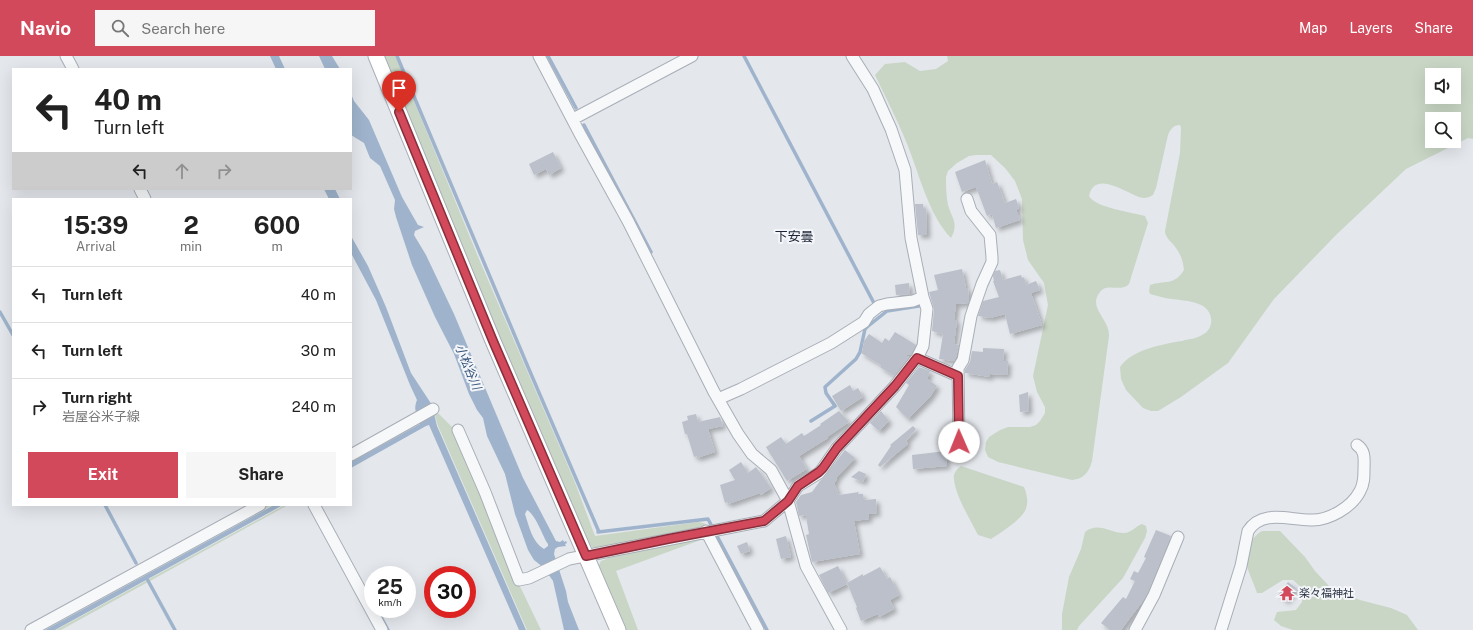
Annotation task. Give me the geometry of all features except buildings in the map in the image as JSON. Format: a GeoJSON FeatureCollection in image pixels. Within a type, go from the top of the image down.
{"type":"FeatureCollection","features":[{"type":"Feature","properties":{"kind":"main road"},"geometry":{"type":"LineString","coordinates":[[376,56],[493,341],[618,630]]}},
{"type":"Feature","properties":{"kind":"street"},"geometry":{"type":"LineString","coordinates":[[66,56],[72,68]]}},
{"type":"Feature","properties":{"kind":"street"},"geometry":{"type":"LineString","coordinates":[[540,56],[628,221],[718,399],[738,434],[752,454],[771,470],[788,501],[806,566],[841,630]]}},
{"type":"Feature","properties":{"kind":"street"},"geometry":{"type":"LineString","coordinates":[[573,119],[692,56]]}},
{"type":"Feature","properties":{"kind":"street"},"geometry":{"type":"LineString","coordinates":[[458,430],[485,492],[519,580],[529,578],[569,559],[764,521],[788,501],[798,486],[819,472],[837,448],[895,386],[917,358],[923,346],[927,309],[923,297],[911,238],[905,170],[890,129],[873,90],[852,56]]}},
{"type":"Feature","properties":{"kind":"street"},"geometry":{"type":"LineString","coordinates":[[959,442],[958,368],[963,360],[971,316],[982,284],[992,262],[990,235],[971,211],[967,199]]}},
{"type":"Feature","properties":{"kind":"street"},"geometry":{"type":"LineString","coordinates":[[718,399],[741,389],[842,336],[864,322],[879,306],[913,301],[923,297]]}},
{"type":"Feature","properties":{"kind":"street"},"geometry":{"type":"LineString","coordinates":[[917,358],[958,376]]}},
{"type":"Feature","properties":{"kind":"street"},"geometry":{"type":"LineString","coordinates":[[352,454],[433,408]]}},
{"type":"Feature","properties":{"kind":"street"},"geometry":{"type":"LineString","coordinates":[[1221,630],[1241,566],[1248,531],[1251,526],[1262,519],[1279,517],[1311,521],[1317,520],[1336,513],[1350,504],[1360,491],[1364,479],[1364,454],[1361,448],[1357,445]]}},
{"type":"Feature","properties":{"kind":"street"},"geometry":{"type":"LineString","coordinates":[[31,630],[258,506]]}},
{"type":"Feature","properties":{"kind":"street"},"geometry":{"type":"LineString","coordinates":[[315,506],[382,630]]}},
{"type":"Feature","properties":{"kind":"street"},"geometry":{"type":"LineString","coordinates":[[708,531],[758,630]]}},
{"type":"Feature","properties":{"kind":"street"},"geometry":{"type":"LineString","coordinates":[[1135,630],[1154,595],[1178,537]]}},
{"type":"Feature","properties":{"kind":"green space"},"geometry":{"type":"Polygon","coordinates":[[[380,56],[395,56],[400,67],[479,259],[574,480],[595,536],[698,522],[704,523],[707,526],[602,549],[593,548],[587,542],[380,56]]]}},
{"type":"Feature","properties":{"kind":"green space"},"geometry":{"type":"Polygon","coordinates":[[[947,56],[1473,56],[1473,139],[1468,138],[1461,142],[1461,112],[1425,112],[1425,148],[1448,148],[1406,169],[1337,234],[1274,299],[1228,363],[1181,397],[1158,411],[1151,411],[1143,408],[1126,390],[1121,379],[1120,367],[1125,361],[1139,352],[1200,336],[1209,329],[1211,324],[1208,311],[1201,305],[1188,301],[1161,297],[1150,294],[1149,291],[1150,285],[1169,282],[1177,278],[1184,270],[1176,248],[1167,238],[1165,233],[1180,153],[1180,125],[1174,127],[1168,135],[1156,188],[1153,195],[1143,198],[1113,185],[1105,184],[1098,184],[1092,188],[1089,196],[1099,204],[1145,216],[1148,223],[1129,284],[1122,288],[1110,287],[1103,289],[1097,298],[1097,308],[1106,324],[1109,336],[1092,461],[1083,476],[1072,480],[998,462],[988,457],[985,450],[986,442],[989,437],[1000,430],[1008,427],[1030,427],[1036,425],[1045,413],[1045,407],[1037,392],[1033,376],[1048,305],[1044,283],[1028,260],[1023,240],[1022,199],[1015,181],[1005,168],[991,155],[969,156],[957,163],[948,171],[946,177],[947,198],[955,225],[951,238],[936,217],[924,191],[902,131],[875,75],[885,64],[905,62],[920,71],[936,69],[948,61],[947,56]]]}},
{"type":"Feature","properties":{"kind":"green space"},"geometry":{"type":"Polygon","coordinates":[[[434,412],[439,414],[454,429],[515,576],[541,630],[527,630],[438,426],[434,412]]]}},
{"type":"Feature","properties":{"kind":"green space"},"geometry":{"type":"Polygon","coordinates":[[[961,466],[1024,487],[1027,499],[1025,511],[1014,523],[991,539],[978,535],[957,493],[954,475],[961,466]]]}},
{"type":"Feature","properties":{"kind":"green space"},"geometry":{"type":"Polygon","coordinates":[[[261,506],[271,506],[44,630],[36,630],[261,506]]]}},
{"type":"Feature","properties":{"kind":"green space"},"geometry":{"type":"Polygon","coordinates":[[[283,506],[286,506],[61,630],[56,630],[283,506]]]}},
{"type":"Feature","properties":{"kind":"green space"},"geometry":{"type":"Polygon","coordinates":[[[1142,524],[1146,526],[1147,531],[1145,538],[1123,578],[1077,630],[1062,630],[1062,614],[1069,577],[1081,549],[1085,532],[1090,529],[1100,528],[1125,533],[1142,524]]]}},
{"type":"Feature","properties":{"kind":"green space"},"geometry":{"type":"Polygon","coordinates":[[[1262,531],[1280,531],[1305,557],[1315,571],[1331,588],[1360,600],[1391,608],[1407,615],[1418,630],[1293,630],[1281,626],[1274,620],[1277,612],[1296,610],[1302,602],[1303,589],[1293,580],[1283,580],[1262,593],[1257,593],[1248,568],[1246,552],[1255,536],[1262,531]]]}},
{"type":"Feature","properties":{"kind":"green space"},"geometry":{"type":"Polygon","coordinates":[[[700,536],[706,538],[616,571],[638,630],[625,630],[598,567],[601,561],[622,553],[700,536]]]}},
{"type":"Feature","properties":{"kind":"water"},"geometry":{"type":"Polygon","coordinates":[[[270,56],[279,56],[285,68],[276,68],[270,56]]]}},
{"type":"Feature","properties":{"kind":"water"},"geometry":{"type":"Polygon","coordinates":[[[319,56],[332,56],[339,68],[325,68],[319,56]]]}},
{"type":"Feature","properties":{"kind":"water","name":"小松谷川"},"geometry":{"type":"Polygon","coordinates":[[[352,96],[369,120],[402,197],[418,225],[424,227],[415,231],[414,235],[426,255],[454,314],[523,478],[556,541],[560,542],[563,540],[567,543],[565,544],[566,546],[555,549],[554,554],[568,602],[579,630],[564,630],[553,581],[544,568],[534,560],[528,550],[515,514],[505,474],[487,436],[483,418],[469,394],[454,354],[435,317],[412,265],[396,217],[394,209],[395,200],[380,166],[370,158],[364,143],[352,136],[352,96]],[[527,510],[525,514],[530,529],[534,538],[544,549],[548,546],[548,544],[533,516],[527,510]]]}},
{"type":"Feature","properties":{"kind":"water"},"geometry":{"type":"Polygon","coordinates":[[[324,190],[336,190],[340,198],[328,198],[324,190]]]}},
{"type":"Feature","properties":{"kind":"water"},"geometry":{"type":"Polygon","coordinates":[[[352,238],[368,266],[386,307],[411,373],[432,405],[437,426],[526,630],[519,630],[429,425],[352,467],[352,461],[420,424],[415,410],[417,400],[376,300],[352,255],[352,238]]]}},
{"type":"Feature","properties":{"kind":"water"},"geometry":{"type":"Polygon","coordinates":[[[272,506],[281,506],[55,630],[45,630],[272,506]]]}},
{"type":"Feature","properties":{"kind":"waterway"},"geometry":{"type":"LineString","coordinates":[[397,56],[599,532]]}},
{"type":"Feature","properties":{"kind":"waterway"},"geometry":{"type":"LineString","coordinates":[[548,56],[576,108]]}},
{"type":"Feature","properties":{"kind":"waterway"},"geometry":{"type":"LineString","coordinates":[[744,56],[875,305]]}},
{"type":"Feature","properties":{"kind":"waterway"},"geometry":{"type":"LineString","coordinates":[[584,125],[651,252]]}},
{"type":"Feature","properties":{"kind":"waterway"},"geometry":{"type":"LineString","coordinates":[[811,421],[835,406],[826,393],[825,387],[856,359],[860,352],[865,329],[887,311],[919,306]]}},
{"type":"Feature","properties":{"kind":"waterway"},"geometry":{"type":"LineString","coordinates":[[0,312],[12,333]]}},
{"type":"Feature","properties":{"kind":"waterway"},"geometry":{"type":"LineString","coordinates":[[106,506],[136,563]]}},
{"type":"Feature","properties":{"kind":"waterway"},"geometry":{"type":"LineString","coordinates":[[598,532],[708,519],[767,630]]}},
{"type":"Feature","properties":{"kind":"waterway"},"geometry":{"type":"LineString","coordinates":[[146,577],[175,630]]}},
{"type":"Feature","properties":{"kind":"waterway"},"geometry":{"type":"LineString","coordinates":[[382,618],[388,630]]}},
{"type":"Feature","properties":{"kind":"place","name":"楽々福神社"},"geometry":{"type":"Point","coordinates":[1287,593]}},
{"type":"Feature","properties":{"kind":"district","name":"下安曇"},"geometry":{"type":"Point","coordinates":[794,236]}},
{"type":"Feature","properties":{"kind":"route"},"geometry":{"type":"LineString","coordinates":[[399,112],[493,341],[586,556],[764,521],[788,501],[798,486],[823,468],[837,448],[895,386],[917,358],[958,376],[959,442]]}}]}
